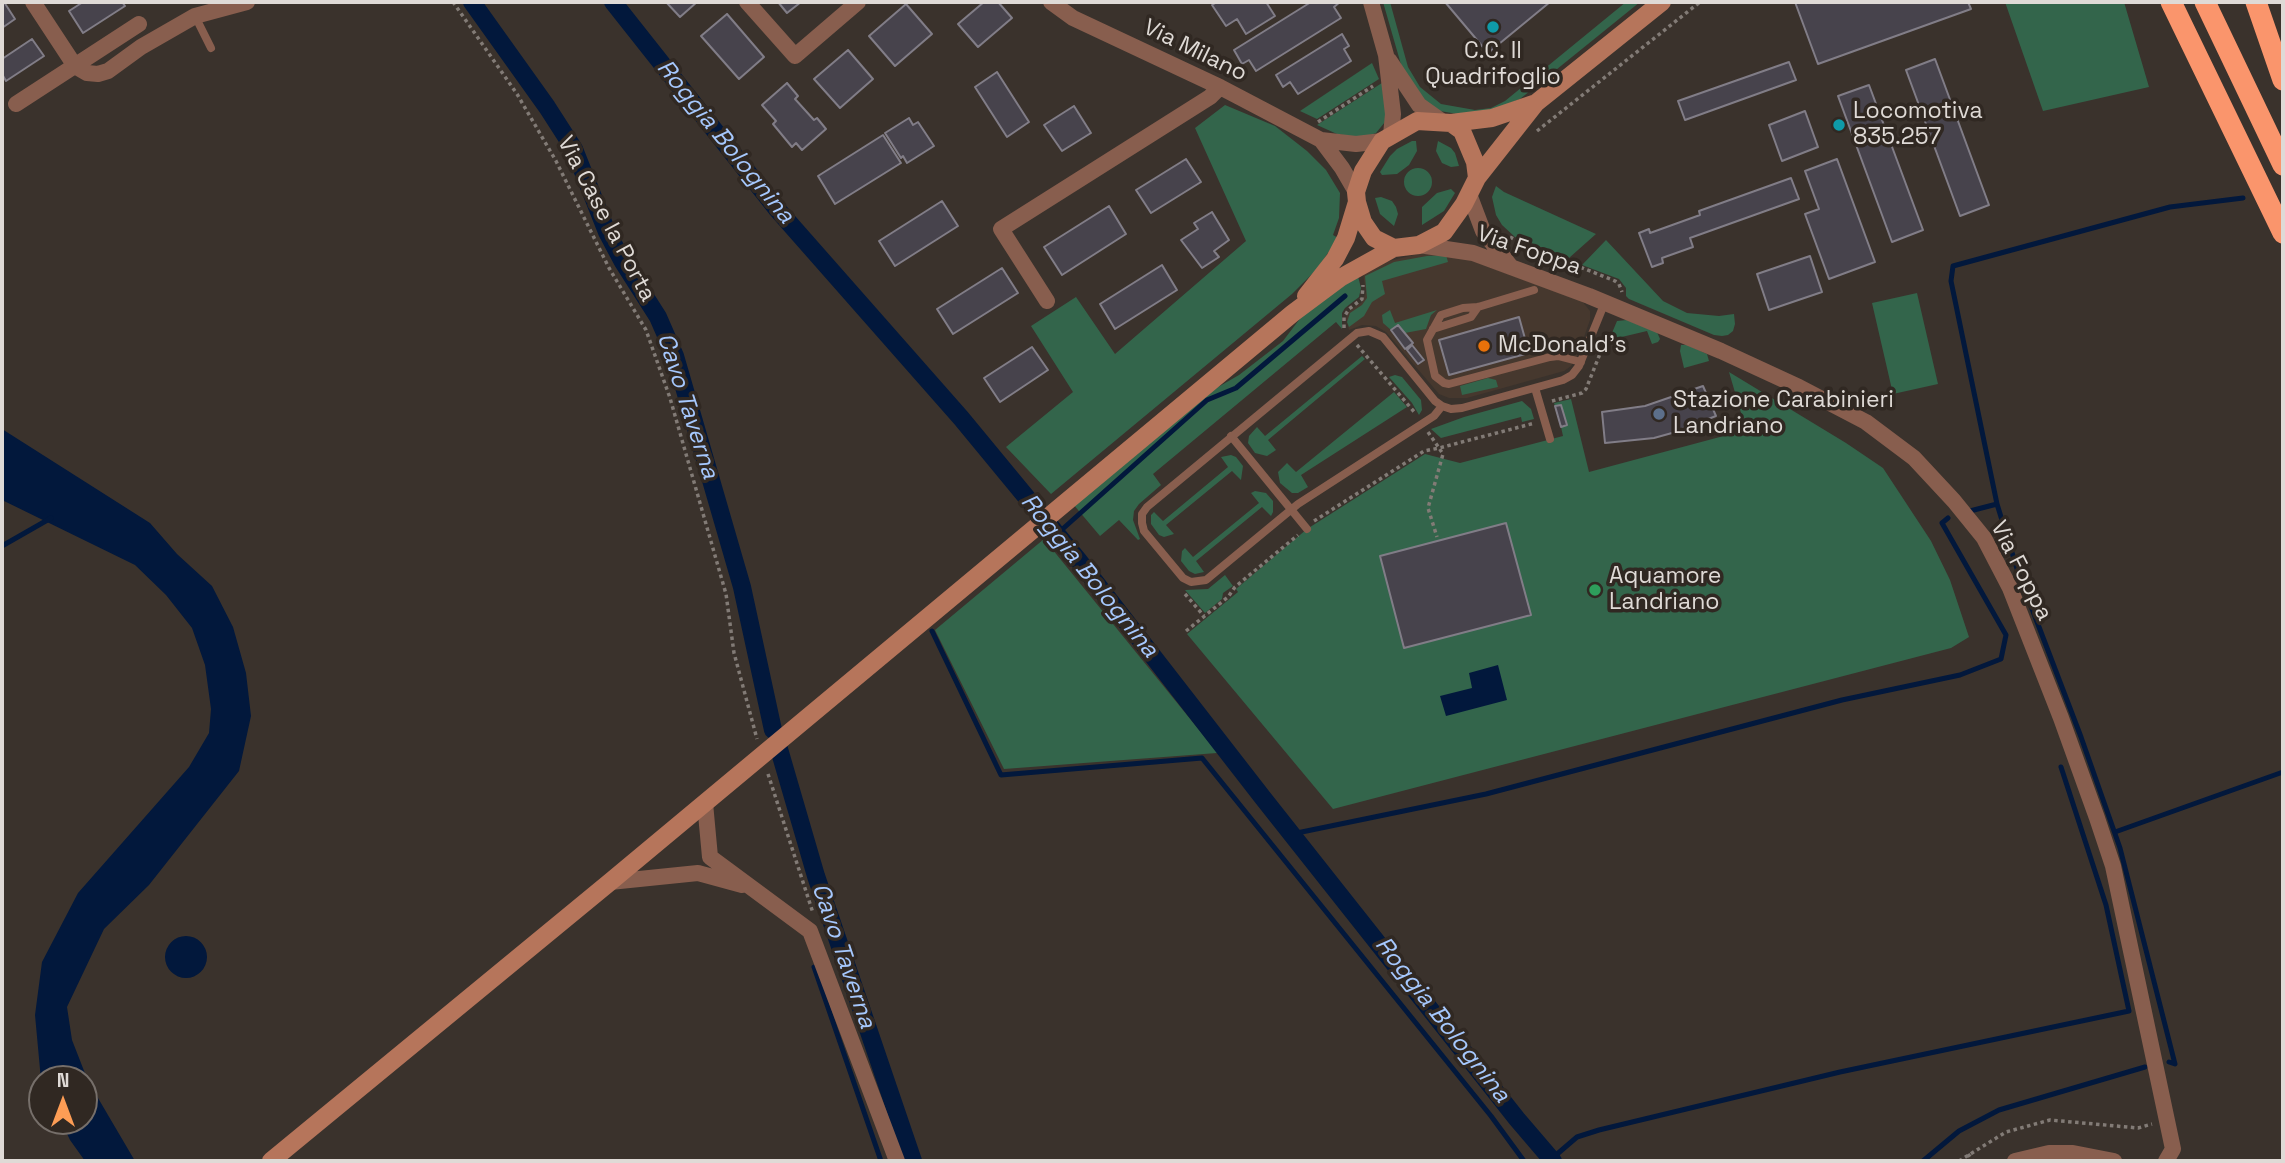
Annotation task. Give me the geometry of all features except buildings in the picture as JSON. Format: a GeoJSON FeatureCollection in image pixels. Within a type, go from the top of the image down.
{"type":"FeatureCollection","features":[{"type":"Feature","properties":{"kind":"highway"},"geometry":{"type":"LineString","coordinates":[[2171,2],[2283,233]]}},
{"type":"Feature","properties":{"kind":"highway"},"geometry":{"type":"LineString","coordinates":[[2205,2],[2283,165]]}},
{"type":"Feature","properties":{"kind":"highway"},"geometry":{"type":"LineString","coordinates":[[2256,2],[2283,80]]}},
{"type":"Feature","properties":{"kind":"main road"},"geometry":{"type":"LineString","coordinates":[[271,1161],[1293,313],[1340,278],[1394,248],[1419,245],[1444,232],[1473,186],[1536,103],[1662,2]]}},
{"type":"Feature","properties":{"kind":"main road"},"geometry":{"type":"LineString","coordinates":[[1293,313],[1335,259],[1346,238],[1363,171],[1387,138],[1417,121],[1447,122],[1492,118],[1536,103]]}},
{"type":"Feature","properties":{"kind":"main road"},"geometry":{"type":"LineString","coordinates":[[1447,122],[1462,131],[1475,162],[1473,186]]}},
{"type":"Feature","properties":{"kind":"main road"},"geometry":{"type":"LineString","coordinates":[[1356,197],[1363,222],[1374,238],[1394,248]]}},
{"type":"Feature","properties":{"kind":"street"},"geometry":{"type":"LineString","coordinates":[[33,2],[75,66],[87,73],[99,74],[195,16],[247,2]]}},
{"type":"Feature","properties":{"kind":"street"},"geometry":{"type":"LineString","coordinates":[[747,2],[795,56],[858,2]]}},
{"type":"Feature","properties":{"kind":"street","name":"Via Milano"},"geometry":{"type":"LineString","coordinates":[[1051,2],[1073,18],[1220,87],[1321,140],[1356,144],[1387,138]]}},
{"type":"Feature","properties":{"kind":"street"},"geometry":{"type":"LineString","coordinates":[[1371,2],[1389,76],[1393,114],[1387,138]]}},
{"type":"Feature","properties":{"kind":"street"},"geometry":{"type":"LineString","coordinates":[[16,104],[139,24]]}},
{"type":"Feature","properties":{"kind":"street"},"geometry":{"type":"LineString","coordinates":[[1386,55],[1419,105],[1447,122]]}},
{"type":"Feature","properties":{"kind":"street"},"geometry":{"type":"LineString","coordinates":[[1047,301],[1001,229],[1210,97],[1220,87]]}},
{"type":"Feature","properties":{"kind":"street","name":"Via Milano"},"geometry":{"type":"LineString","coordinates":[[1321,140],[1342,168],[1356,197]]}},
{"type":"Feature","properties":{"kind":"street"},"geometry":{"type":"LineString","coordinates":[[1473,186],[1483,231],[1511,267]]}},
{"type":"Feature","properties":{"kind":"street","name":"Via Foppa"},"geometry":{"type":"LineString","coordinates":[[1419,245],[1473,253],[1611,305],[1731,355],[1866,422],[1914,458],[1954,501],[1984,538],[2010,588],[2051,692],[2113,866],[2173,1149],[2166,1161]]}},
{"type":"Feature","properties":{"kind":"street"},"geometry":{"type":"LineString","coordinates":[[705,803],[710,857],[810,931],[897,1161]]}},
{"type":"Feature","properties":{"kind":"street"},"geometry":{"type":"LineString","coordinates":[[610,882],[698,873],[755,889]]}},
{"type":"Feature","properties":{"kind":"street"},"geometry":{"type":"LineString","coordinates":[[2023,1160],[2049,1153],[2073,1153],[2114,1161]]}},
{"type":"Feature","properties":{"kind":"lane"},"geometry":{"type":"LineString","coordinates":[[195,16],[211,48]]}},
{"type":"Feature","properties":{"kind":"lane"},"geometry":{"type":"LineString","coordinates":[[1534,290],[1441,315],[1427,341],[1435,376],[1444,383],[1456,384],[1550,357],[1558,356],[1581,362]]}},
{"type":"Feature","properties":{"kind":"lane"},"geometry":{"type":"LineString","coordinates":[[1442,406],[1434,416],[1291,510],[1206,580],[1191,582],[1183,578],[1144,531],[1142,514],[1147,507],[1350,337],[1363,331],[1375,332],[1383,337],[1435,401],[1442,406],[1462,408],[1563,380],[1572,374],[1611,305]]}},
{"type":"Feature","properties":{"kind":"lane"},"geometry":{"type":"LineString","coordinates":[[1535,388],[1549,439]]}},
{"type":"Feature","properties":{"kind":"lane"},"geometry":{"type":"LineString","coordinates":[[1231,436],[1307,530]]}},
{"type":"Feature","properties":{"kind":"path","name":"Via Case la Porta"},"geometry":{"type":"LineString","coordinates":[[453,2],[517,94],[556,160],[609,268],[646,330],[670,398],[726,594],[734,653],[762,756],[813,914],[810,931]]}},
{"type":"Feature","properties":{"kind":"path"},"geometry":{"type":"LineString","coordinates":[[1534,133],[1700,2]]}},
{"type":"Feature","properties":{"kind":"path"},"geometry":{"type":"LineString","coordinates":[[1304,131],[1389,76]]}},
{"type":"Feature","properties":{"kind":"path"},"geometry":{"type":"LineString","coordinates":[[1504,233],[1525,245],[1615,281],[1622,292],[1611,305],[1586,389],[1582,393],[1540,404]]}},
{"type":"Feature","properties":{"kind":"path"},"geometry":{"type":"LineString","coordinates":[[1437,537],[1428,508],[1443,454],[1439,448]]}},
{"type":"Feature","properties":{"kind":"path"},"geometry":{"type":"LineString","coordinates":[[1183,578],[1176,584],[1204,616]]}},
{"type":"Feature","properties":{"kind":"path"},"geometry":{"type":"LineString","coordinates":[[1959,1161],[2006,1132],[2050,1120],[2138,1128],[2167,1118]]}},
{"type":"Feature","properties":{"kind":"path"},"geometry":{"type":"LineString","coordinates":[[1968,1154],[1973,1161]]}},
{"type":"Feature","properties":{"kind":"shaded area"},"geometry":{"type":"Polygon","coordinates":[[[1418,254],[1453,254],[1582,301],[1590,311],[1590,320],[1577,357],[1571,366],[1564,371],[1467,398],[1449,398],[1439,394],[1386,332],[1376,326],[1362,325],[1349,330],[1346,318],[1349,311],[1362,302],[1366,292],[1363,274],[1385,262],[1418,254]]]}},
{"type":"Feature","properties":{"kind":"green space"},"geometry":{"type":"Polygon","coordinates":[[[1383,2],[1390,2],[1408,67],[1420,87],[1441,104],[1475,110],[1491,108],[1505,101],[1626,2],[1640,2],[1520,99],[1492,110],[1463,115],[1428,106],[1402,68],[1383,2]]]}},
{"type":"Feature","properties":{"kind":"green space"},"geometry":{"type":"Polygon","coordinates":[[[2005,2],[2124,2],[2149,87],[2043,111],[2005,2]]]}},
{"type":"Feature","properties":{"kind":"green space"},"geometry":{"type":"Polygon","coordinates":[[[1372,63],[1379,79],[1317,119],[1300,111],[1372,63]]]}},
{"type":"Feature","properties":{"kind":"green space"},"geometry":{"type":"Polygon","coordinates":[[[1385,81],[1385,122],[1376,133],[1361,138],[1337,134],[1317,125],[1385,81]]]}},
{"type":"Feature","properties":{"kind":"green space"},"geometry":{"type":"Polygon","coordinates":[[[1225,105],[1275,126],[1326,170],[1340,193],[1339,218],[1333,235],[1338,238],[1317,269],[1292,294],[1051,494],[1006,447],[1073,392],[1031,326],[1076,297],[1115,354],[1246,241],[1195,128],[1225,105]]]}},
{"type":"Feature","properties":{"kind":"green space"},"geometry":{"type":"Polygon","coordinates":[[[1416,141],[1417,151],[1409,165],[1397,174],[1382,175],[1380,172],[1390,156],[1416,141]]]}},
{"type":"Feature","properties":{"kind":"green space"},"geometry":{"type":"Polygon","coordinates":[[[1438,141],[1451,148],[1459,166],[1451,167],[1442,163],[1436,151],[1438,141]]]}},
{"type":"Feature","properties":{"kind":"green space"},"geometry":{"type":"Polygon","coordinates":[[[1418,168],[1428,172],[1432,182],[1428,192],[1418,196],[1408,192],[1404,182],[1408,172],[1418,168]]]}},
{"type":"Feature","properties":{"kind":"green space"},"geometry":{"type":"Polygon","coordinates":[[[1496,186],[1596,234],[1569,258],[1515,237],[1496,215],[1492,197],[1496,186]]]}},
{"type":"Feature","properties":{"kind":"green space"},"geometry":{"type":"Polygon","coordinates":[[[1451,189],[1455,193],[1444,211],[1422,225],[1422,207],[1437,193],[1451,189]]]}},
{"type":"Feature","properties":{"kind":"green space"},"geometry":{"type":"Polygon","coordinates":[[[1375,198],[1392,201],[1396,207],[1398,214],[1394,226],[1380,214],[1375,198]]]}},
{"type":"Feature","properties":{"kind":"green space"},"geometry":{"type":"Polygon","coordinates":[[[1606,240],[1663,301],[1687,313],[1719,316],[1734,314],[1733,331],[1728,335],[1714,335],[1629,299],[1626,296],[1626,288],[1619,279],[1582,265],[1606,240]]]}},
{"type":"Feature","properties":{"kind":"green space"},"geometry":{"type":"Polygon","coordinates":[[[1446,255],[1448,262],[1382,281],[1385,294],[1372,302],[1364,316],[1349,327],[1347,322],[1350,313],[1367,298],[1365,276],[1394,262],[1446,255]]]}},
{"type":"Feature","properties":{"kind":"green space"},"geometry":{"type":"Polygon","coordinates":[[[1358,276],[1361,288],[1359,297],[1342,313],[1342,329],[1336,322],[1153,474],[1161,485],[1134,511],[1133,520],[1140,539],[1119,520],[1100,536],[1073,504],[1199,398],[1239,375],[1283,341],[1305,312],[1358,276]]]}},
{"type":"Feature","properties":{"kind":"green space"},"geometry":{"type":"Polygon","coordinates":[[[1917,293],[1938,384],[1893,394],[1872,303],[1917,293]]]}},
{"type":"Feature","properties":{"kind":"green space"},"geometry":{"type":"Polygon","coordinates":[[[1390,310],[1395,323],[1437,310],[1431,315],[1426,329],[1405,333],[1398,325],[1391,330],[1383,323],[1382,315],[1390,310]]]}},
{"type":"Feature","properties":{"kind":"green space"},"geometry":{"type":"Polygon","coordinates":[[[1627,320],[1657,332],[1660,339],[1652,344],[1647,331],[1609,340],[1617,321],[1627,320]]]}},
{"type":"Feature","properties":{"kind":"green space"},"geometry":{"type":"Polygon","coordinates":[[[1681,345],[1688,345],[1707,354],[1709,361],[1684,368],[1681,345]]]}},
{"type":"Feature","properties":{"kind":"green space"},"geometry":{"type":"Polygon","coordinates":[[[1362,356],[1365,359],[1268,440],[1276,450],[1267,456],[1255,453],[1248,443],[1249,436],[1257,427],[1265,436],[1362,356]]]}},
{"type":"Feature","properties":{"kind":"green space","name":"Aquamore Landriano"},"geometry":{"type":"Polygon","coordinates":[[[1729,372],[1883,468],[1931,541],[1950,580],[1969,637],[1951,648],[1333,809],[1187,634],[1307,529],[1425,454],[1460,463],[1563,436],[1561,427],[1567,425],[1561,405],[1555,406],[1554,403],[1571,399],[1589,472],[1746,430],[1729,372]]]}},
{"type":"Feature","properties":{"kind":"green space"},"geometry":{"type":"Polygon","coordinates":[[[1389,377],[1402,377],[1421,400],[1422,410],[1419,415],[1389,377]]]}},
{"type":"Feature","properties":{"kind":"green space"},"geometry":{"type":"Polygon","coordinates":[[[1488,378],[1496,380],[1498,387],[1462,395],[1460,386],[1488,378]]]}},
{"type":"Feature","properties":{"kind":"green space"},"geometry":{"type":"Polygon","coordinates":[[[1394,392],[1407,407],[1301,475],[1308,487],[1298,493],[1292,493],[1280,483],[1278,472],[1287,463],[1296,472],[1394,392]]]}},
{"type":"Feature","properties":{"kind":"green space"},"geometry":{"type":"Polygon","coordinates":[[[1522,401],[1531,409],[1534,419],[1522,422],[1521,417],[1441,438],[1431,429],[1464,417],[1522,401]]]}},
{"type":"Feature","properties":{"kind":"green space"},"geometry":{"type":"Polygon","coordinates":[[[1231,455],[1243,466],[1241,480],[1232,471],[1166,525],[1174,534],[1164,537],[1159,535],[1151,524],[1151,515],[1154,512],[1163,521],[1228,467],[1221,457],[1231,455]]]}},
{"type":"Feature","properties":{"kind":"green space"},"geometry":{"type":"Polygon","coordinates":[[[1251,493],[1266,493],[1273,501],[1271,516],[1262,507],[1196,561],[1204,572],[1195,574],[1189,571],[1181,561],[1182,551],[1185,548],[1193,557],[1259,503],[1251,493]]]}},
{"type":"Feature","properties":{"kind":"green space"},"geometry":{"type":"Polygon","coordinates":[[[1044,539],[1217,753],[1004,769],[935,630],[1044,539]]]}},
{"type":"Feature","properties":{"kind":"green space"},"geometry":{"type":"Polygon","coordinates":[[[1225,575],[1233,586],[1205,613],[1185,590],[1208,589],[1225,575]]]}},
{"type":"Feature","properties":{"kind":"water"},"geometry":{"type":"Polygon","coordinates":[[[2,429],[150,523],[177,554],[212,586],[233,627],[246,673],[251,716],[239,771],[149,885],[104,929],[67,1007],[72,1040],[82,1065],[40,1065],[35,1015],[42,962],[78,893],[189,767],[209,733],[211,709],[205,665],[192,628],[166,595],[135,565],[2,500],[2,429]]]}},
{"type":"Feature","properties":{"kind":"water"},"geometry":{"type":"Polygon","coordinates":[[[1498,665],[1507,700],[1446,716],[1440,696],[1472,688],[1469,673],[1498,665]]]}},
{"type":"Feature","properties":{"kind":"water"},"geometry":{"type":"Polygon","coordinates":[[[186,936],[201,942],[207,957],[201,972],[186,978],[171,972],[165,957],[171,942],[186,936]]]}},
{"type":"Feature","properties":{"kind":"water"},"geometry":{"type":"Polygon","coordinates":[[[98,1098],[135,1161],[85,1161],[68,1135],[98,1135],[98,1098]]]}},
{"type":"Feature","properties":{"kind":"waterway","name":"Cavo Taverna"},"geometry":{"type":"LineString","coordinates":[[472,2],[574,149],[607,232],[658,317],[675,356],[742,587],[773,730]]}},
{"type":"Feature","properties":{"kind":"waterway","name":"Roggia Bolognina"},"geometry":{"type":"LineString","coordinates":[[613,2],[776,208],[961,418],[1079,561],[1263,798],[1553,1161]]}},
{"type":"Feature","properties":{"kind":"waterway"},"geometry":{"type":"LineString","coordinates":[[2169,1062],[2175,1064],[2120,848],[2018,572],[1997,504],[1951,281],[1953,266],[2170,207],[2243,198]]}},
{"type":"Feature","properties":{"kind":"waterway"},"geometry":{"type":"LineString","coordinates":[[1057,534],[1207,400],[1236,388],[1345,296]]}},
{"type":"Feature","properties":{"kind":"waterway"},"geometry":{"type":"LineString","coordinates":[[1970,511],[1997,504]]}},
{"type":"Feature","properties":{"kind":"waterway"},"geometry":{"type":"LineString","coordinates":[[2,546],[51,518]]}},
{"type":"Feature","properties":{"kind":"waterway"},"geometry":{"type":"LineString","coordinates":[[1292,834],[1486,794],[1842,700],[1960,675],[2001,659],[2006,635],[1942,523],[1948,518]]}},
{"type":"Feature","properties":{"kind":"waterway"},"geometry":{"type":"LineString","coordinates":[[932,631],[1001,775],[1202,758],[1491,1116],[1524,1161]]}},
{"type":"Feature","properties":{"kind":"waterway","name":"Cavo Taverna"},"geometry":{"type":"LineString","coordinates":[[779,749],[816,876],[913,1161]]}},
{"type":"Feature","properties":{"kind":"waterway"},"geometry":{"type":"LineString","coordinates":[[1549,1161],[1577,1137],[1599,1130],[1840,1072],[2129,1011],[2106,905],[2061,767]]}},
{"type":"Feature","properties":{"kind":"waterway"},"geometry":{"type":"LineString","coordinates":[[2115,832],[2283,772]]}},
{"type":"Feature","properties":{"kind":"waterway"},"geometry":{"type":"LineString","coordinates":[[814,967],[881,1161]]}},
{"type":"Feature","properties":{"kind":"waterway"},"geometry":{"type":"LineString","coordinates":[[1923,1161],[1959,1131],[1999,1110],[2145,1067]]}},
{"type":"Feature","properties":{"kind":"place","name":"C.C. Il Quadrifoglio"},"geometry":{"type":"Point","coordinates":[1493,27]}},
{"type":"Feature","properties":{"kind":"place","name":"Locomotiva 835.257"},"geometry":{"type":"Point","coordinates":[1839,125]}},
{"type":"Feature","properties":{"kind":"place","name":"McDonald's"},"geometry":{"type":"Point","coordinates":[1484,346]}},
{"type":"Feature","properties":{"kind":"place","name":"Stazione Carabinieri Landriano"},"geometry":{"type":"Point","coordinates":[1659,414]}},
{"type":"Feature","properties":{"kind":"place","name":"Aquamore Landriano"},"geometry":{"type":"Point","coordinates":[1595,590]}}]}
